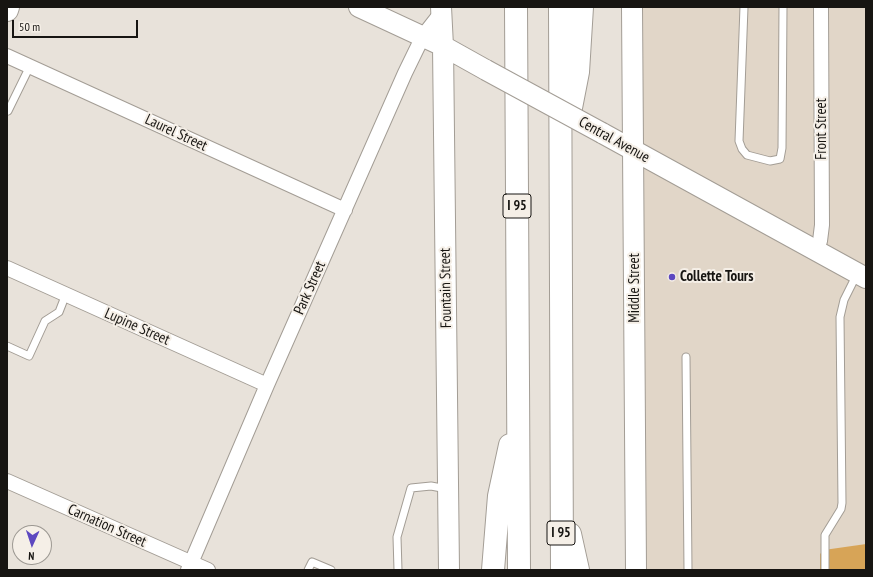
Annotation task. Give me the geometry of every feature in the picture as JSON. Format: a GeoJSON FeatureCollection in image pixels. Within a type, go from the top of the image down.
{"type":"FeatureCollection","features":[{"type":"Feature","properties":{"kind":"highway","name":"I 95"},"geometry":{"type":"LineString","coordinates":[[516,7],[519,570]]}},
{"type":"Feature","properties":{"kind":"highway","name":"I 95"},"geometry":{"type":"LineString","coordinates":[[560,7],[562,570]]}},
{"type":"Feature","properties":{"kind":"highway"},"geometry":{"type":"LineString","coordinates":[[561,161],[578,72],[582,7]]}},
{"type":"Feature","properties":{"kind":"highway"},"geometry":{"type":"LineString","coordinates":[[493,570],[499,496],[518,404]]}},
{"type":"Feature","properties":{"kind":"highway"},"geometry":{"type":"LineString","coordinates":[[561,495],[578,570]]}},
{"type":"Feature","properties":{"kind":"street","name":"Central Avenue"},"geometry":{"type":"LineString","coordinates":[[359,7],[443,46],[862,276]]}},
{"type":"Feature","properties":{"kind":"street","name":"Middle Street"},"geometry":{"type":"LineString","coordinates":[[632,7],[636,570]]}},
{"type":"Feature","properties":{"kind":"street","name":"Front Street"},"geometry":{"type":"LineString","coordinates":[[815,250],[820,241],[822,225],[821,7]]}},
{"type":"Feature","properties":{"kind":"street","name":"Park Street"},"geometry":{"type":"LineString","coordinates":[[190,566],[266,386],[423,36],[441,10]]}},
{"type":"Feature","properties":{"kind":"street","name":"Fountain Street"},"geometry":{"type":"LineString","coordinates":[[441,10],[443,46],[449,570]]}},
{"type":"Feature","properties":{"kind":"street","name":"Laurel Street"},"geometry":{"type":"LineString","coordinates":[[7,56],[345,210]]}},
{"type":"Feature","properties":{"kind":"street","name":"Lupine Street"},"geometry":{"type":"LineString","coordinates":[[7,268],[266,386]]}},
{"type":"Feature","properties":{"kind":"street","name":"Carnation Street"},"geometry":{"type":"LineString","coordinates":[[7,481],[190,566],[208,570]]}},
{"type":"Feature","properties":{"kind":"lane"},"geometry":{"type":"LineString","coordinates":[[744,7],[738,141],[747,155],[770,162],[780,159],[782,148],[783,7]]}},
{"type":"Feature","properties":{"kind":"lane"},"geometry":{"type":"LineString","coordinates":[[7,112],[30,66]]}},
{"type":"Feature","properties":{"kind":"lane"},"geometry":{"type":"LineString","coordinates":[[825,570],[826,535],[841,510],[842,503],[840,317],[844,300],[862,276]]}},
{"type":"Feature","properties":{"kind":"lane"},"geometry":{"type":"LineString","coordinates":[[7,346],[29,356],[45,321],[59,312],[66,294]]}},
{"type":"Feature","properties":{"kind":"lane"},"geometry":{"type":"LineString","coordinates":[[686,357],[688,570]]}},
{"type":"Feature","properties":{"kind":"lane"},"geometry":{"type":"LineString","coordinates":[[398,570],[398,537],[411,488],[431,486],[448,489]]}},
{"type":"Feature","properties":{"kind":"lane"},"geometry":{"type":"LineString","coordinates":[[308,570],[312,562],[331,570]]}},
{"type":"Feature","properties":{"kind":"shaded area"},"geometry":{"type":"Polygon","coordinates":[[[633,7],[866,7],[866,544],[824,551],[820,554],[820,570],[634,570],[633,7]]]}},
{"type":"Feature","properties":{"kind":"shaded area"},"geometry":{"type":"Polygon","coordinates":[[[866,544],[866,570],[820,570],[820,554],[824,550],[866,544]]]}},
{"type":"Feature","properties":{"kind":"place","name":"Collette Tours"},"geometry":{"type":"Point","coordinates":[672,277]}}]}
